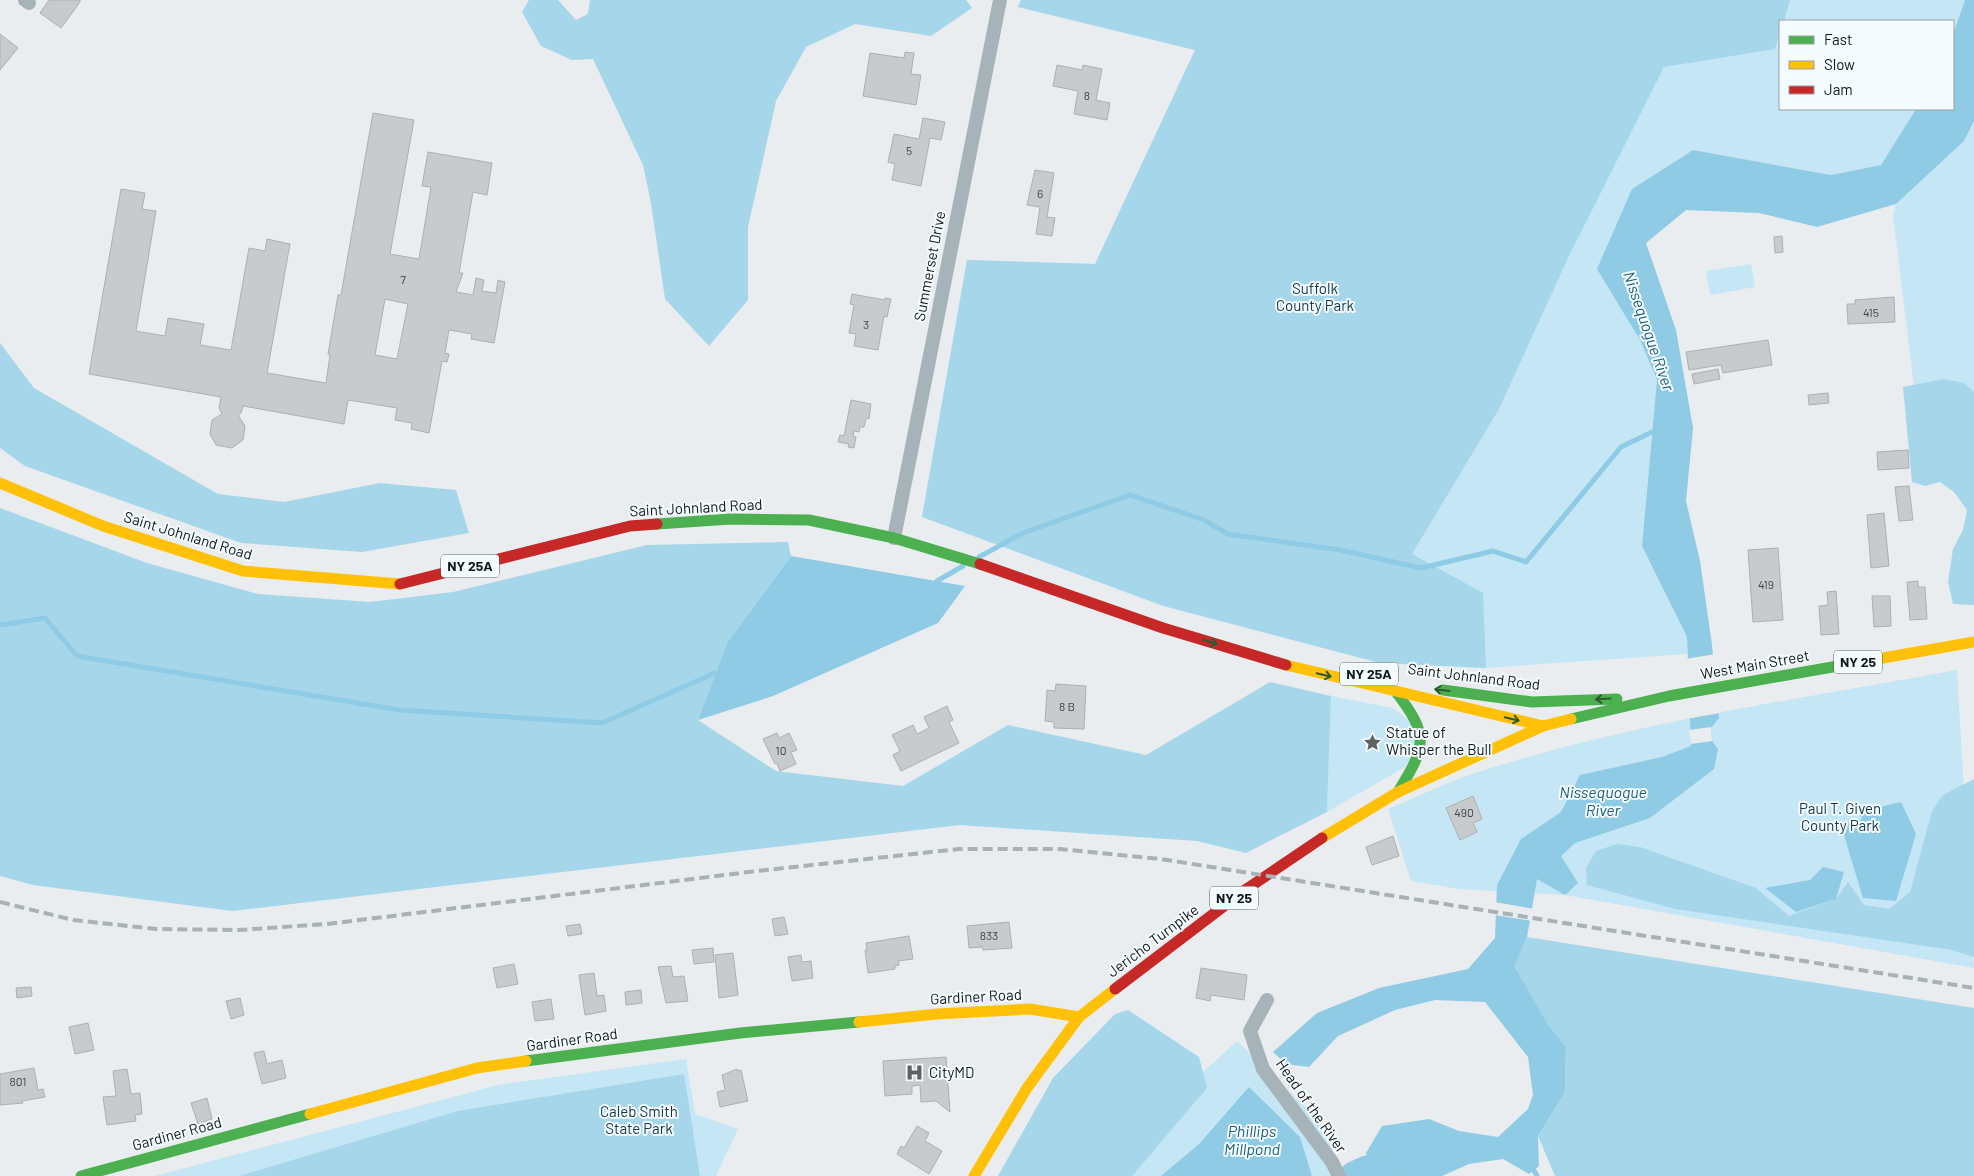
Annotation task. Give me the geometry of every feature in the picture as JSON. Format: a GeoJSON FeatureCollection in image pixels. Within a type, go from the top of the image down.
{"type":"FeatureCollection","features":[{"type":"Feature","properties":{"kind":"main road","name":"Saint Johnland Road"},"geometry":{"type":"LineString","coordinates":[[0,483],[103,526],[243,571],[400,584],[630,526],[731,519],[808,520],[894,538],[948,556],[1004,571],[1163,628],[1295,668],[1543,726]]}},
{"type":"Feature","properties":{"kind":"main road","name":"Saint Johnland Road"},"geometry":{"type":"LineString","coordinates":[[1076,597],[1203,627]]}},
{"type":"Feature","properties":{"kind":"main road","name":"West Main Street"},"geometry":{"type":"LineString","coordinates":[[1543,726],[1670,696],[1974,642]]}},
{"type":"Feature","properties":{"kind":"main road","name":"Saint Johnland Road"},"geometry":{"type":"LineString","coordinates":[[1326,662],[1422,688],[1532,702],[1670,696]]}},
{"type":"Feature","properties":{"kind":"main road"},"geometry":{"type":"LineString","coordinates":[[1396,692],[1422,730],[1421,749],[1415,766],[1398,792]]}},
{"type":"Feature","properties":{"kind":"main road"},"geometry":{"type":"LineString","coordinates":[[1476,694],[1484,700],[1493,714],[1493,734],[1482,754]]}},
{"type":"Feature","properties":{"kind":"main road","name":"Jericho Turnpike"},"geometry":{"type":"LineString","coordinates":[[974,1176],[1027,1088],[1079,1017],[1245,890],[1348,821],[1398,792],[1543,726]]}},
{"type":"Feature","properties":{"kind":"main road","name":"Gardiner Road"},"geometry":{"type":"LineString","coordinates":[[81,1176],[477,1068],[740,1033],[937,1014],[1030,1009],[1079,1017]]}},
{"type":"Feature","properties":{"kind":"street","name":"Summerset Drive"},"geometry":{"type":"LineString","coordinates":[[894,538],[1000,0]]}},
{"type":"Feature","properties":{"kind":"street","name":"Head of the River"},"geometry":{"type":"LineString","coordinates":[[1267,1000],[1250,1031],[1263,1069],[1332,1162],[1339,1176]]}},
{"type":"Feature","properties":{"kind":"green space"},"geometry":{"type":"Polygon","coordinates":[[[529,0],[558,0],[576,20],[588,14],[590,0],[966,0],[972,8],[931,36],[855,24],[806,47],[776,101],[748,227],[748,300],[709,346],[665,299],[651,203],[643,165],[593,59],[572,60],[541,46],[522,12],[529,0]]]}},
{"type":"Feature","properties":{"kind":"green space","name":"Suffolk County Park"},"geometry":{"type":"Polygon","coordinates":[[[1021,0],[1965,0],[1954,31],[1954,20],[1779,20],[1779,110],[1915,110],[1881,165],[1831,175],[1693,150],[1632,189],[1640,340],[1657,380],[1642,546],[1687,637],[1687,654],[1486,668],[1380,663],[1163,606],[922,517],[967,260],[1095,264],[1195,50],[1018,7],[1021,0]]]}},
{"type":"Feature","properties":{"kind":"green space","name":"Suffolk County Park"},"geometry":{"type":"Polygon","coordinates":[[[1021,0],[1790,0],[1784,20],[1779,20],[1779,35],[1775,49],[1664,67],[1568,258],[1499,409],[1412,554],[1483,593],[1486,668],[1380,663],[1164,606],[922,517],[967,260],[1095,264],[1195,50],[1018,7],[1021,0]]]}},
{"type":"Feature","properties":{"kind":"green space"},"geometry":{"type":"Polygon","coordinates":[[[1974,121],[1974,447],[1925,477],[1893,215],[1896,204],[1964,141],[1974,121]]]}},
{"type":"Feature","properties":{"kind":"green space"},"geometry":{"type":"Polygon","coordinates":[[[1751,264],[1755,287],[1710,295],[1706,271],[1751,264]]]}},
{"type":"Feature","properties":{"kind":"green space"},"geometry":{"type":"Polygon","coordinates":[[[0,343],[34,388],[218,494],[284,502],[380,483],[456,490],[469,533],[362,552],[241,543],[25,466],[0,448],[0,343]]]}},
{"type":"Feature","properties":{"kind":"green space"},"geometry":{"type":"Polygon","coordinates":[[[1944,379],[1964,383],[1974,392],[1974,605],[1953,604],[1948,582],[1953,549],[1963,530],[1967,510],[1954,492],[1940,482],[1925,486],[1912,482],[1903,387],[1944,379]]]}},
{"type":"Feature","properties":{"kind":"green space"},"geometry":{"type":"Polygon","coordinates":[[[0,508],[147,563],[258,594],[370,602],[453,592],[647,545],[788,542],[791,556],[727,643],[698,720],[776,771],[903,786],[1008,725],[1146,755],[1270,682],[1331,696],[1327,812],[1246,853],[1197,841],[960,825],[232,911],[33,885],[0,876],[0,508]]]}},
{"type":"Feature","properties":{"kind":"green space","name":"Paul T. Given County Park"},"geometry":{"type":"Polygon","coordinates":[[[1957,670],[1974,968],[1565,895],[1459,889],[1411,881],[1388,809],[1475,773],[1533,755],[1593,740],[1775,702],[1957,670]]]}},
{"type":"Feature","properties":{"kind":"green space"},"geometry":{"type":"Polygon","coordinates":[[[1331,696],[1393,708],[1412,723],[1418,747],[1405,767],[1327,812],[1331,696]]]}},
{"type":"Feature","properties":{"kind":"green space"},"geometry":{"type":"Polygon","coordinates":[[[1974,779],[1974,957],[1952,950],[1675,909],[1587,885],[1586,868],[1596,851],[1617,844],[1640,847],[1756,888],[1789,916],[1836,899],[1848,882],[1864,905],[1889,909],[1910,892],[1932,811],[1943,795],[1974,779]]]}},
{"type":"Feature","properties":{"kind":"green space"},"geometry":{"type":"Polygon","coordinates":[[[1527,937],[1974,1008],[1974,1176],[1555,1176],[1538,1136],[1565,1092],[1566,1047],[1547,1023],[1513,966],[1527,937]]]}},
{"type":"Feature","properties":{"kind":"green space"},"geometry":{"type":"Polygon","coordinates":[[[1128,1010],[1199,1057],[1207,1088],[1132,1176],[998,1176],[1053,1078],[1115,1014],[1128,1010]]]}},
{"type":"Feature","properties":{"kind":"green space"},"geometry":{"type":"Polygon","coordinates":[[[1237,1041],[1312,1114],[1327,1137],[1342,1176],[1092,1176],[1103,1163],[1237,1041]]]}},
{"type":"Feature","properties":{"kind":"green space","name":"Caleb Smith State Park"},"geometry":{"type":"Polygon","coordinates":[[[686,1059],[695,1114],[738,1129],[716,1176],[155,1176],[498,1085],[686,1059]]]}},
{"type":"Feature","properties":{"kind":"green space","name":"Caleb Smith State Park"},"geometry":{"type":"Polygon","coordinates":[[[684,1074],[700,1176],[239,1176],[458,1111],[684,1074]]]}},
{"type":"Feature","properties":{"kind":"water","name":"Nissequogue River"},"geometry":{"type":"Polygon","coordinates":[[[1965,0],[1974,0],[1974,121],[1964,141],[1896,204],[1817,227],[1759,213],[1686,210],[1646,243],[1676,330],[1693,428],[1686,501],[1700,561],[1712,645],[1719,718],[1711,728],[1712,741],[1718,749],[1714,769],[1650,818],[1575,843],[1561,856],[1578,883],[1565,895],[1537,879],[1527,937],[1514,966],[1547,1023],[1566,1047],[1565,1092],[1538,1136],[1539,1166],[1529,1174],[1503,1159],[1469,1164],[1442,1176],[1379,1176],[1373,1171],[1366,1153],[1382,1126],[1429,1119],[1459,1131],[1498,1137],[1528,1109],[1533,1095],[1528,1057],[1485,1002],[1435,1000],[1395,1010],[1338,1036],[1309,1067],[1286,1064],[1273,1052],[1317,1013],[1379,988],[1468,969],[1495,938],[1497,885],[1521,839],[1561,812],[1580,775],[1662,757],[1691,746],[1687,637],[1642,546],[1657,380],[1640,340],[1597,269],[1632,189],[1693,150],[1831,175],[1881,165],[1915,110],[1954,110],[1954,31],[1965,0]]]}},
{"type":"Feature","properties":{"kind":"water"},"geometry":{"type":"Polygon","coordinates":[[[791,556],[965,586],[938,623],[773,696],[698,720],[727,643],[791,556]]]}},
{"type":"Feature","properties":{"kind":"water"},"geometry":{"type":"Polygon","coordinates":[[[1901,802],[1916,834],[1896,901],[1863,898],[1840,822],[1861,820],[1863,811],[1901,802]]]}},
{"type":"Feature","properties":{"kind":"water"},"geometry":{"type":"Polygon","coordinates":[[[1823,867],[1844,872],[1836,899],[1796,912],[1765,888],[1810,880],[1823,867]]]}},
{"type":"Feature","properties":{"kind":"water","name":"Phillips Millpond"},"geometry":{"type":"Polygon","coordinates":[[[1249,1087],[1300,1137],[1312,1176],[1161,1176],[1199,1144],[1249,1087]]]}},
{"type":"Feature","properties":{"kind":"pier"},"geometry":{"type":"Polygon","coordinates":[[[1716,654],[1720,713],[1686,719],[1685,659],[1716,654]]]}},
{"type":"Feature","properties":{"kind":"pier"},"geometry":{"type":"Polygon","coordinates":[[[1711,727],[1712,741],[1691,744],[1689,730],[1711,727]]]}},
{"type":"Feature","properties":{"kind":"pier"},"geometry":{"type":"Polygon","coordinates":[[[1494,902],[1534,909],[1532,921],[1494,915],[1494,902]]]}},
{"type":"Feature","properties":{"kind":"building"},"geometry":{"type":"Polygon","coordinates":[[[49,0],[80,0],[80,2],[61,28],[40,13],[49,0]]]}},
{"type":"Feature","properties":{"kind":"building"},"geometry":{"type":"Polygon","coordinates":[[[0,34],[18,48],[0,70],[0,34]]]}},
{"type":"Feature","properties":{"kind":"building"},"geometry":{"type":"Polygon","coordinates":[[[905,52],[914,53],[911,74],[921,75],[916,105],[863,96],[870,53],[904,58],[905,52]]]}},
{"type":"Feature","properties":{"kind":"building"},"geometry":{"type":"Polygon","coordinates":[[[1057,65],[1082,70],[1083,65],[1102,69],[1096,100],[1110,103],[1107,120],[1074,114],[1078,91],[1053,86],[1057,65]]]}},
{"type":"Feature","properties":{"kind":"building"},"geometry":{"type":"Polygon","coordinates":[[[373,113],[414,120],[390,254],[419,259],[431,187],[422,186],[428,152],[492,163],[487,195],[473,192],[459,273],[463,273],[456,292],[473,295],[476,278],[484,280],[482,291],[496,293],[498,280],[505,282],[494,343],[471,339],[472,334],[449,330],[445,353],[449,354],[447,362],[442,361],[429,433],[411,429],[412,423],[395,420],[397,408],[348,400],[344,424],[243,406],[241,413],[238,415],[245,426],[243,440],[232,448],[216,445],[210,434],[212,420],[222,414],[219,408],[221,397],[89,374],[121,189],[145,193],[142,209],[156,211],[136,331],[165,336],[168,318],[204,324],[200,345],[231,350],[249,248],[265,251],[267,239],[290,244],[267,373],[326,383],[330,355],[328,354],[338,295],[341,295],[373,113]],[[385,299],[375,355],[397,359],[408,304],[385,299]]]}},
{"type":"Feature","properties":{"kind":"building"},"geometry":{"type":"Polygon","coordinates":[[[923,118],[945,122],[941,140],[930,138],[921,186],[892,180],[895,164],[888,162],[894,134],[919,139],[923,118]]]}},
{"type":"Feature","properties":{"kind":"building"},"geometry":{"type":"Polygon","coordinates":[[[1035,170],[1054,173],[1047,217],[1055,218],[1052,236],[1036,234],[1040,207],[1027,205],[1035,170]]]}},
{"type":"Feature","properties":{"kind":"building"},"geometry":{"type":"Polygon","coordinates":[[[1782,236],[1783,252],[1775,253],[1774,237],[1782,236]]]}},
{"type":"Feature","properties":{"kind":"building"},"geometry":{"type":"Polygon","coordinates":[[[852,294],[885,300],[885,298],[891,299],[887,317],[884,316],[878,350],[854,346],[856,334],[849,333],[854,305],[850,304],[852,294]]]}},
{"type":"Feature","properties":{"kind":"building"},"geometry":{"type":"Polygon","coordinates":[[[1894,297],[1895,322],[1848,324],[1847,304],[1855,304],[1855,300],[1894,297]]]}},
{"type":"Feature","properties":{"kind":"building"},"geometry":{"type":"Polygon","coordinates":[[[1768,340],[1772,365],[1723,373],[1721,365],[1689,370],[1686,352],[1768,340]]]}},
{"type":"Feature","properties":{"kind":"building"},"geometry":{"type":"Polygon","coordinates":[[[1718,369],[1720,379],[1694,384],[1692,374],[1718,369]]]}},
{"type":"Feature","properties":{"kind":"building"},"geometry":{"type":"Polygon","coordinates":[[[1828,393],[1829,403],[1809,405],[1808,395],[1828,393]]]}},
{"type":"Feature","properties":{"kind":"building"},"geometry":{"type":"Polygon","coordinates":[[[851,400],[871,404],[869,419],[866,418],[864,427],[860,427],[859,432],[854,431],[853,436],[856,437],[854,448],[848,447],[849,444],[838,442],[840,435],[844,436],[851,400]]]}},
{"type":"Feature","properties":{"kind":"building"},"geometry":{"type":"Polygon","coordinates":[[[1908,450],[1909,468],[1878,470],[1877,452],[1908,450]]]}},
{"type":"Feature","properties":{"kind":"building"},"geometry":{"type":"Polygon","coordinates":[[[1909,486],[1913,520],[1899,521],[1895,487],[1909,486]]]}},
{"type":"Feature","properties":{"kind":"building"},"geometry":{"type":"Polygon","coordinates":[[[1884,513],[1889,566],[1871,568],[1867,515],[1884,513]]]}},
{"type":"Feature","properties":{"kind":"building"},"geometry":{"type":"Polygon","coordinates":[[[1778,548],[1783,620],[1753,622],[1748,550],[1778,548]]]}},
{"type":"Feature","properties":{"kind":"building"},"geometry":{"type":"Polygon","coordinates":[[[1918,581],[1918,587],[1925,587],[1927,619],[1910,620],[1907,582],[1918,581]]]}},
{"type":"Feature","properties":{"kind":"building"},"geometry":{"type":"Polygon","coordinates":[[[1836,591],[1839,634],[1821,635],[1819,606],[1828,605],[1827,592],[1836,591]]]}},
{"type":"Feature","properties":{"kind":"building"},"geometry":{"type":"Polygon","coordinates":[[[1872,596],[1890,596],[1891,626],[1874,627],[1872,596]]]}},
{"type":"Feature","properties":{"kind":"building"},"geometry":{"type":"Polygon","coordinates":[[[1056,684],[1086,686],[1084,729],[1054,728],[1054,722],[1045,721],[1047,690],[1055,691],[1056,684]]]}},
{"type":"Feature","properties":{"kind":"building"},"geometry":{"type":"Polygon","coordinates":[[[947,706],[953,720],[949,722],[959,743],[901,771],[893,755],[900,751],[892,735],[913,725],[917,734],[929,728],[924,717],[947,706]]]}},
{"type":"Feature","properties":{"kind":"building"},"geometry":{"type":"Polygon","coordinates":[[[777,733],[779,738],[789,733],[797,750],[791,752],[796,764],[780,771],[763,739],[777,733]]]}},
{"type":"Feature","properties":{"kind":"building"},"geometry":{"type":"Polygon","coordinates":[[[1473,796],[1482,819],[1473,823],[1477,832],[1460,840],[1446,808],[1473,796]]]}},
{"type":"Feature","properties":{"kind":"building"},"geometry":{"type":"Polygon","coordinates":[[[1393,836],[1399,856],[1372,865],[1366,847],[1393,836]]]}},
{"type":"Feature","properties":{"kind":"building"},"geometry":{"type":"Polygon","coordinates":[[[784,917],[788,934],[775,936],[772,919],[784,917]]]}},
{"type":"Feature","properties":{"kind":"building"},"geometry":{"type":"Polygon","coordinates":[[[1009,922],[1012,948],[983,950],[982,947],[969,948],[967,926],[1009,922]]]}},
{"type":"Feature","properties":{"kind":"building"},"geometry":{"type":"Polygon","coordinates":[[[580,924],[582,934],[568,936],[566,926],[580,924]]]}},
{"type":"Feature","properties":{"kind":"building"},"geometry":{"type":"Polygon","coordinates":[[[909,936],[913,959],[898,961],[899,965],[895,966],[895,969],[868,973],[866,943],[909,936]]]}},
{"type":"Feature","properties":{"kind":"building"},"geometry":{"type":"Polygon","coordinates":[[[713,948],[714,962],[694,964],[692,950],[713,948]]]}},
{"type":"Feature","properties":{"kind":"building"},"geometry":{"type":"Polygon","coordinates":[[[733,953],[738,995],[719,998],[715,955],[733,953]]]}},
{"type":"Feature","properties":{"kind":"building"},"geometry":{"type":"Polygon","coordinates":[[[801,955],[802,962],[811,961],[813,978],[792,981],[788,957],[801,955]]]}},
{"type":"Feature","properties":{"kind":"building"},"geometry":{"type":"Polygon","coordinates":[[[514,964],[518,984],[497,988],[493,968],[514,964]]]}},
{"type":"Feature","properties":{"kind":"building"},"geometry":{"type":"Polygon","coordinates":[[[671,966],[673,977],[684,976],[688,1001],[666,1003],[658,967],[671,966]]]}},
{"type":"Feature","properties":{"kind":"building"},"geometry":{"type":"Polygon","coordinates":[[[1201,968],[1247,975],[1244,1000],[1211,995],[1210,1001],[1196,998],[1201,968]]]}},
{"type":"Feature","properties":{"kind":"building"},"geometry":{"type":"Polygon","coordinates":[[[594,973],[597,996],[604,995],[606,1011],[585,1015],[579,975],[594,973]]]}},
{"type":"Feature","properties":{"kind":"building"},"geometry":{"type":"Polygon","coordinates":[[[31,987],[32,996],[17,998],[16,988],[31,987]]]}},
{"type":"Feature","properties":{"kind":"building"},"geometry":{"type":"Polygon","coordinates":[[[641,990],[642,1003],[626,1005],[625,992],[641,990]]]}},
{"type":"Feature","properties":{"kind":"building"},"geometry":{"type":"Polygon","coordinates":[[[240,998],[244,1015],[231,1019],[226,1001],[240,998]]]}},
{"type":"Feature","properties":{"kind":"building"},"geometry":{"type":"Polygon","coordinates":[[[551,999],[554,1019],[535,1021],[532,1002],[551,999]]]}},
{"type":"Feature","properties":{"kind":"building"},"geometry":{"type":"Polygon","coordinates":[[[88,1023],[94,1050],[75,1054],[69,1027],[88,1023]]]}},
{"type":"Feature","properties":{"kind":"building"},"geometry":{"type":"Polygon","coordinates":[[[264,1051],[267,1064],[282,1060],[286,1078],[262,1084],[254,1053],[264,1051]]]}},
{"type":"Feature","properties":{"kind":"building","name":"CityMD"},"geometry":{"type":"Polygon","coordinates":[[[946,1057],[950,1112],[936,1101],[921,1102],[920,1085],[912,1086],[912,1094],[885,1096],[883,1061],[946,1057]]]}},
{"type":"Feature","properties":{"kind":"building"},"geometry":{"type":"Polygon","coordinates":[[[34,1068],[38,1090],[43,1089],[45,1097],[22,1101],[23,1103],[0,1105],[0,1074],[34,1068]]]}},
{"type":"Feature","properties":{"kind":"building"},"geometry":{"type":"Polygon","coordinates":[[[127,1069],[131,1094],[140,1093],[142,1114],[135,1115],[136,1121],[107,1125],[103,1097],[116,1096],[113,1071],[127,1069]]]}},
{"type":"Feature","properties":{"kind":"building"},"geometry":{"type":"Polygon","coordinates":[[[737,1069],[738,1071],[741,1070],[748,1101],[720,1107],[717,1092],[725,1090],[722,1075],[737,1069]]]}},
{"type":"Feature","properties":{"kind":"building"},"geometry":{"type":"Polygon","coordinates":[[[207,1098],[212,1119],[198,1124],[191,1103],[207,1098]]]}},
{"type":"Feature","properties":{"kind":"building"},"geometry":{"type":"Polygon","coordinates":[[[917,1126],[929,1133],[925,1141],[942,1151],[929,1174],[897,1154],[901,1146],[904,1148],[917,1126]]]}},
{"type":"Feature","properties":{"kind":"waterway"},"geometry":{"type":"LineString","coordinates":[[979,557],[1023,533],[1130,495],[1204,520],[1228,534],[1340,550],[1421,568],[1493,551],[1526,562],[1621,447],[1652,432],[1657,432]]}},
{"type":"Feature","properties":{"kind":"waterway"},"geometry":{"type":"LineString","coordinates":[[937,581],[963,566]]}},
{"type":"Feature","properties":{"kind":"waterway"},"geometry":{"type":"LineString","coordinates":[[0,625],[45,618],[77,656],[399,710],[602,723],[715,673]]}},
{"type":"Feature","properties":{"kind":"waterway","name":"Nissequogue River"},"geometry":{"type":"LineString","coordinates":[[1354,1176],[1367,1170],[1409,1159]]}},
{"type":"Feature","properties":{"kind":"waterway"},"geometry":{"type":"LineString","coordinates":[[1531,1165],[1537,1176]]}},
{"type":"Feature","properties":{"kind":"railway"},"geometry":{"type":"LineString","coordinates":[[0,902],[73,920],[156,929],[239,930],[327,924],[757,871],[959,849],[1060,849],[1161,859],[1974,988]]}},
{"type":"Feature","properties":{"kind":"traffic: fast"},"geometry":{"type":"LineString","coordinates":[[657,524],[731,519],[809,520],[894,538],[980,564]]}},
{"type":"Feature","properties":{"kind":"traffic: fast"},"geometry":{"type":"LineString","coordinates":[[1571,719],[1669,696],[1866,661]]}},
{"type":"Feature","properties":{"kind":"traffic: fast"},"geometry":{"type":"LineString","coordinates":[[1443,690],[1532,702],[1617,699]]}},
{"type":"Feature","properties":{"kind":"traffic: fast"},"geometry":{"type":"LineString","coordinates":[[1396,692],[1415,720],[1420,741],[1419,752],[1398,792]]}},
{"type":"Feature","properties":{"kind":"traffic: fast"},"geometry":{"type":"LineString","coordinates":[[526,1061],[740,1033],[859,1022]]}},
{"type":"Feature","properties":{"kind":"traffic: fast"},"geometry":{"type":"LineString","coordinates":[[81,1176],[310,1114]]}},
{"type":"Feature","properties":{"kind":"traffic: slow"},"geometry":{"type":"LineString","coordinates":[[0,483],[103,526],[243,571],[400,584]]}},
{"type":"Feature","properties":{"kind":"traffic: slow"},"geometry":{"type":"LineString","coordinates":[[1866,661],[1974,642]]}},
{"type":"Feature","properties":{"kind":"traffic: slow"},"geometry":{"type":"LineString","coordinates":[[1286,665],[1543,726]]}},
{"type":"Feature","properties":{"kind":"traffic: slow"},"geometry":{"type":"LineString","coordinates":[[1322,838],[1398,792],[1543,726],[1571,719]]}},
{"type":"Feature","properties":{"kind":"traffic: slow"},"geometry":{"type":"LineString","coordinates":[[974,1176],[1027,1088],[1079,1017],[1115,989]]}},
{"type":"Feature","properties":{"kind":"traffic: slow"},"geometry":{"type":"LineString","coordinates":[[859,1022],[937,1014],[1030,1009],[1079,1017]]}},
{"type":"Feature","properties":{"kind":"traffic: slow"},"geometry":{"type":"LineString","coordinates":[[310,1114],[477,1068],[526,1061]]}},
{"type":"Feature","properties":{"kind":"traffic: jam"},"geometry":{"type":"LineString","coordinates":[[400,584],[630,526],[657,524]]}},
{"type":"Feature","properties":{"kind":"traffic: jam"},"geometry":{"type":"LineString","coordinates":[[980,564],[1163,628],[1286,665]]}},
{"type":"Feature","properties":{"kind":"traffic: jam"},"geometry":{"type":"LineString","coordinates":[[1115,989],[1245,890],[1322,838]]}},
{"type":"Feature","properties":{"kind":"place","name":"Statue of Whisper the Bull"},"geometry":{"type":"Point","coordinates":[1372,742]}},
{"type":"Feature","properties":{"kind":"place","name":"CityMD"},"geometry":{"type":"Point","coordinates":[915,1073]}}]}
